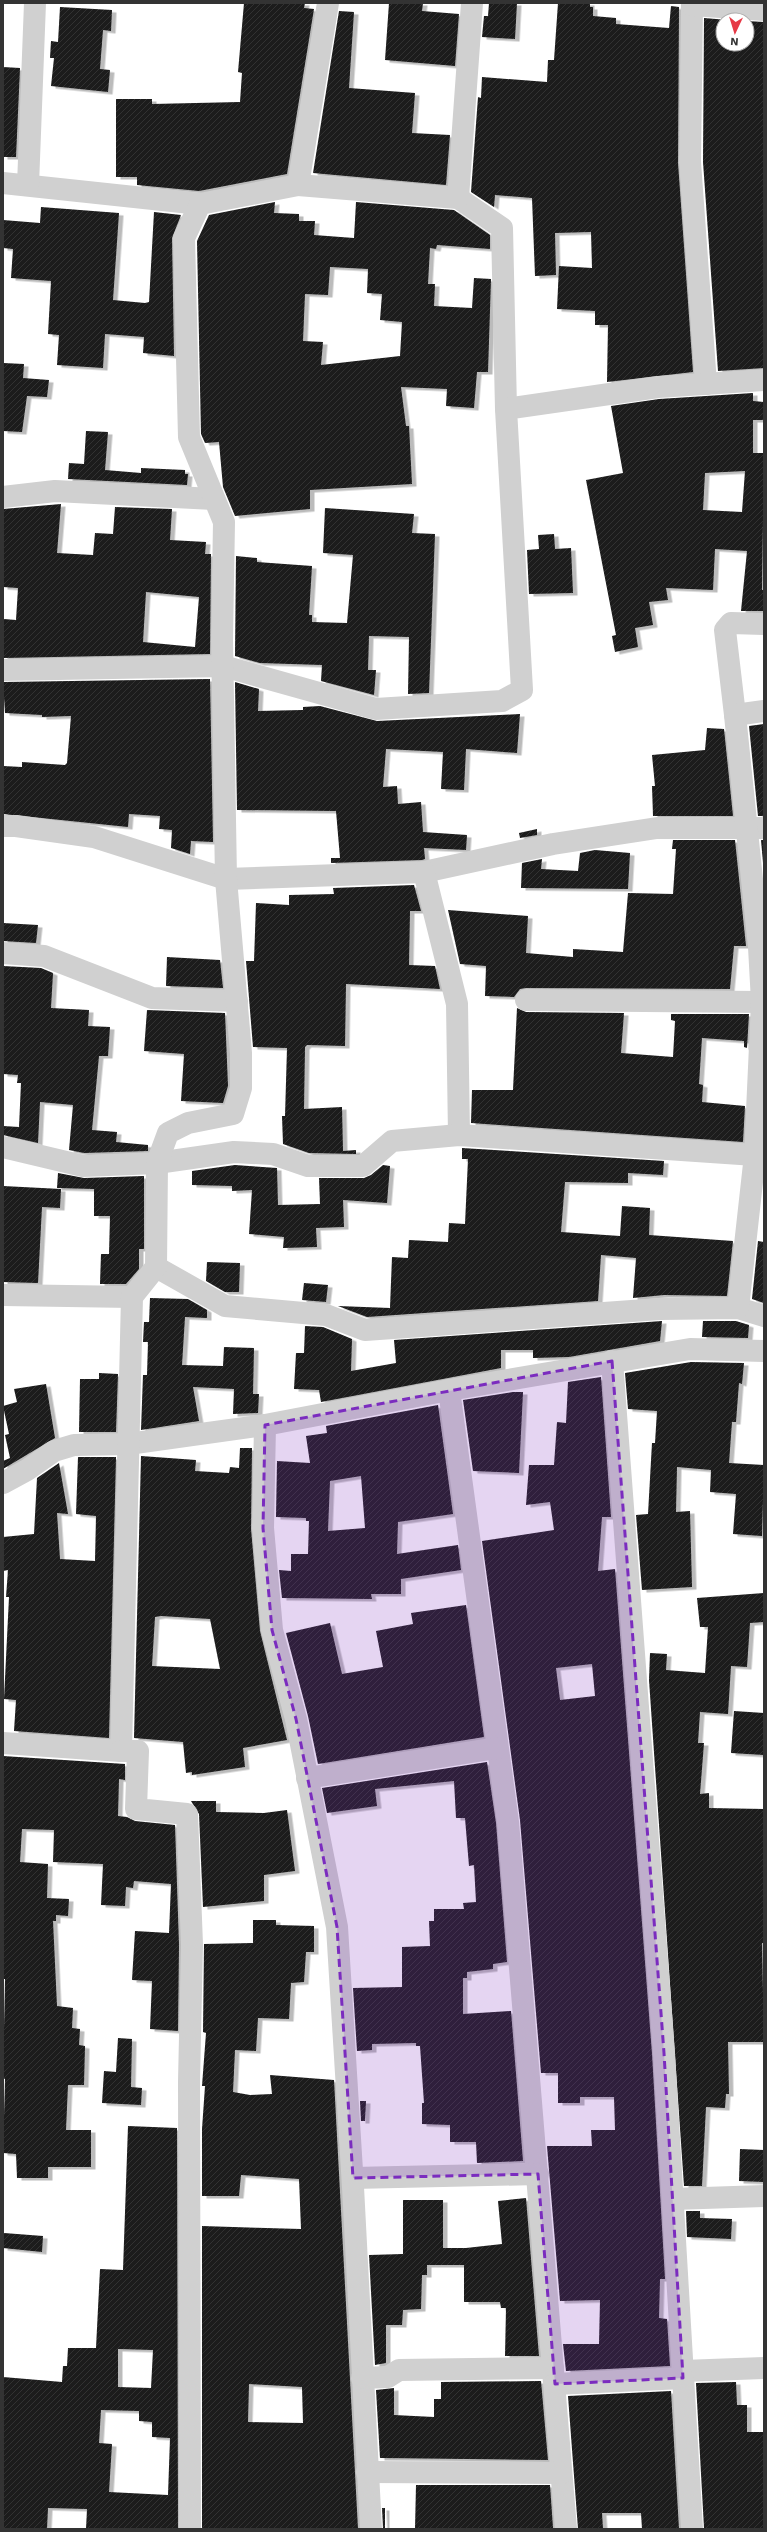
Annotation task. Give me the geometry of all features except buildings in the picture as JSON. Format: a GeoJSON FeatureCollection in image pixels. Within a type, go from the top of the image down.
{"type":"FeatureCollection","features":[{"type":"Feature","properties":{"kind":"street"},"geometry":{"type":"LineString","coordinates":[[28,185],[35,3]]}},
{"type":"Feature","properties":{"kind":"street"},"geometry":{"type":"LineString","coordinates":[[298,185],[328,3]]}},
{"type":"Feature","properties":{"kind":"street"},"geometry":{"type":"LineString","coordinates":[[458,198],[472,3]]}},
{"type":"Feature","properties":{"kind":"street"},"geometry":{"type":"LineString","coordinates":[[706,384],[690,162],[692,4],[764,10]]}},
{"type":"Feature","properties":{"kind":"street"},"geometry":{"type":"LineString","coordinates":[[3,183],[200,204],[298,185],[458,198],[502,228],[506,409],[522,690],[502,701],[376,709],[223,666],[3,670]]}},
{"type":"Feature","properties":{"kind":"street"},"geometry":{"type":"LineString","coordinates":[[121,1751],[132,1298],[156,1267],[157,1163],[168,1133],[188,1123],[233,1114],[241,1088],[237,1001],[226,879],[223,666],[224,522],[189,437],[184,238],[200,204]]}},
{"type":"Feature","properties":{"kind":"street"},"geometry":{"type":"LineString","coordinates":[[506,409],[658,387],[764,380]]}},
{"type":"Feature","properties":{"kind":"street"},"geometry":{"type":"LineString","coordinates":[[3,497],[55,491],[214,499]]}},
{"type":"Feature","properties":{"kind":"street"},"geometry":{"type":"LineString","coordinates":[[738,1308],[755,1155],[762,1002],[761,946],[755,828],[735,715],[725,630],[731,622],[764,624]]}},
{"type":"Feature","properties":{"kind":"street"},"geometry":{"type":"LineString","coordinates":[[735,715],[764,712]]}},
{"type":"Feature","properties":{"kind":"street"},"geometry":{"type":"LineString","coordinates":[[3,826],[16,826],[94,836],[226,879],[424,872],[553,844],[656,828],[755,828]]}},
{"type":"Feature","properties":{"kind":"street"},"geometry":{"type":"LineString","coordinates":[[424,872],[458,1004],[459,1135]]}},
{"type":"Feature","properties":{"kind":"street"},"geometry":{"type":"LineString","coordinates":[[3,953],[44,956],[152,998],[237,1001]]}},
{"type":"Feature","properties":{"kind":"street"},"geometry":{"type":"LineString","coordinates":[[526,1000],[762,1002]]}},
{"type":"Feature","properties":{"kind":"street"},"geometry":{"type":"LineString","coordinates":[[3,1146],[83,1166],[157,1163],[234,1152],[272,1154],[308,1166],[363,1166],[392,1141],[459,1135],[755,1155]]}},
{"type":"Feature","properties":{"kind":"street"},"geometry":{"type":"LineString","coordinates":[[156,1267],[225,1306],[326,1314],[365,1330],[660,1309],[738,1308],[764,1316]]}},
{"type":"Feature","properties":{"kind":"street"},"geometry":{"type":"LineString","coordinates":[[3,1295],[132,1298]]}},
{"type":"Feature","properties":{"kind":"street"},"geometry":{"type":"LineString","coordinates":[[3,1484],[27,1470],[54,1451],[74,1445],[128,1444],[265,1425],[449,1390],[612,1361],[690,1349],[764,1351]]}},
{"type":"Feature","properties":{"kind":"street"},"geometry":{"type":"LineString","coordinates":[[612,1361],[664,2053],[692,2529]]}},
{"type":"Feature","properties":{"kind":"street"},"geometry":{"type":"LineString","coordinates":[[449,1390],[508,1822],[566,2529]]}},
{"type":"Feature","properties":{"kind":"street"},"geometry":{"type":"LineString","coordinates":[[265,1425],[263,1528],[272,1630],[296,1720],[337,1927],[353,2178],[370,2529]]}},
{"type":"Feature","properties":{"kind":"street"},"geometry":{"type":"LineString","coordinates":[[3,1743],[138,1751],[136,1809],[187,1814],[192,1945],[189,2082],[190,2529]]}},
{"type":"Feature","properties":{"kind":"street"},"geometry":{"type":"LineString","coordinates":[[307,1778],[497,1748]]}},
{"type":"Feature","properties":{"kind":"street"},"geometry":{"type":"LineString","coordinates":[[353,2178],[538,2174]]}},
{"type":"Feature","properties":{"kind":"street"},"geometry":{"type":"LineString","coordinates":[[673,2199],[764,2196]]}},
{"type":"Feature","properties":{"kind":"street"},"geometry":{"type":"LineString","coordinates":[[362,2378],[388,2377],[399,2370],[554,2376],[683,2374],[764,2368]]}},
{"type":"Feature","properties":{"kind":"street"},"geometry":{"type":"LineString","coordinates":[[367,2472],[561,2473]]}},
{"type":"Feature","properties":{"kind":"highlighted area"},"geometry":{"type":"Polygon","coordinates":[[[612,1361],[664,2053],[683,2378],[555,2384],[538,2174],[353,2178],[337,1927],[296,1719],[272,1630],[263,1528],[265,1425],[612,1361]]]}}]}
